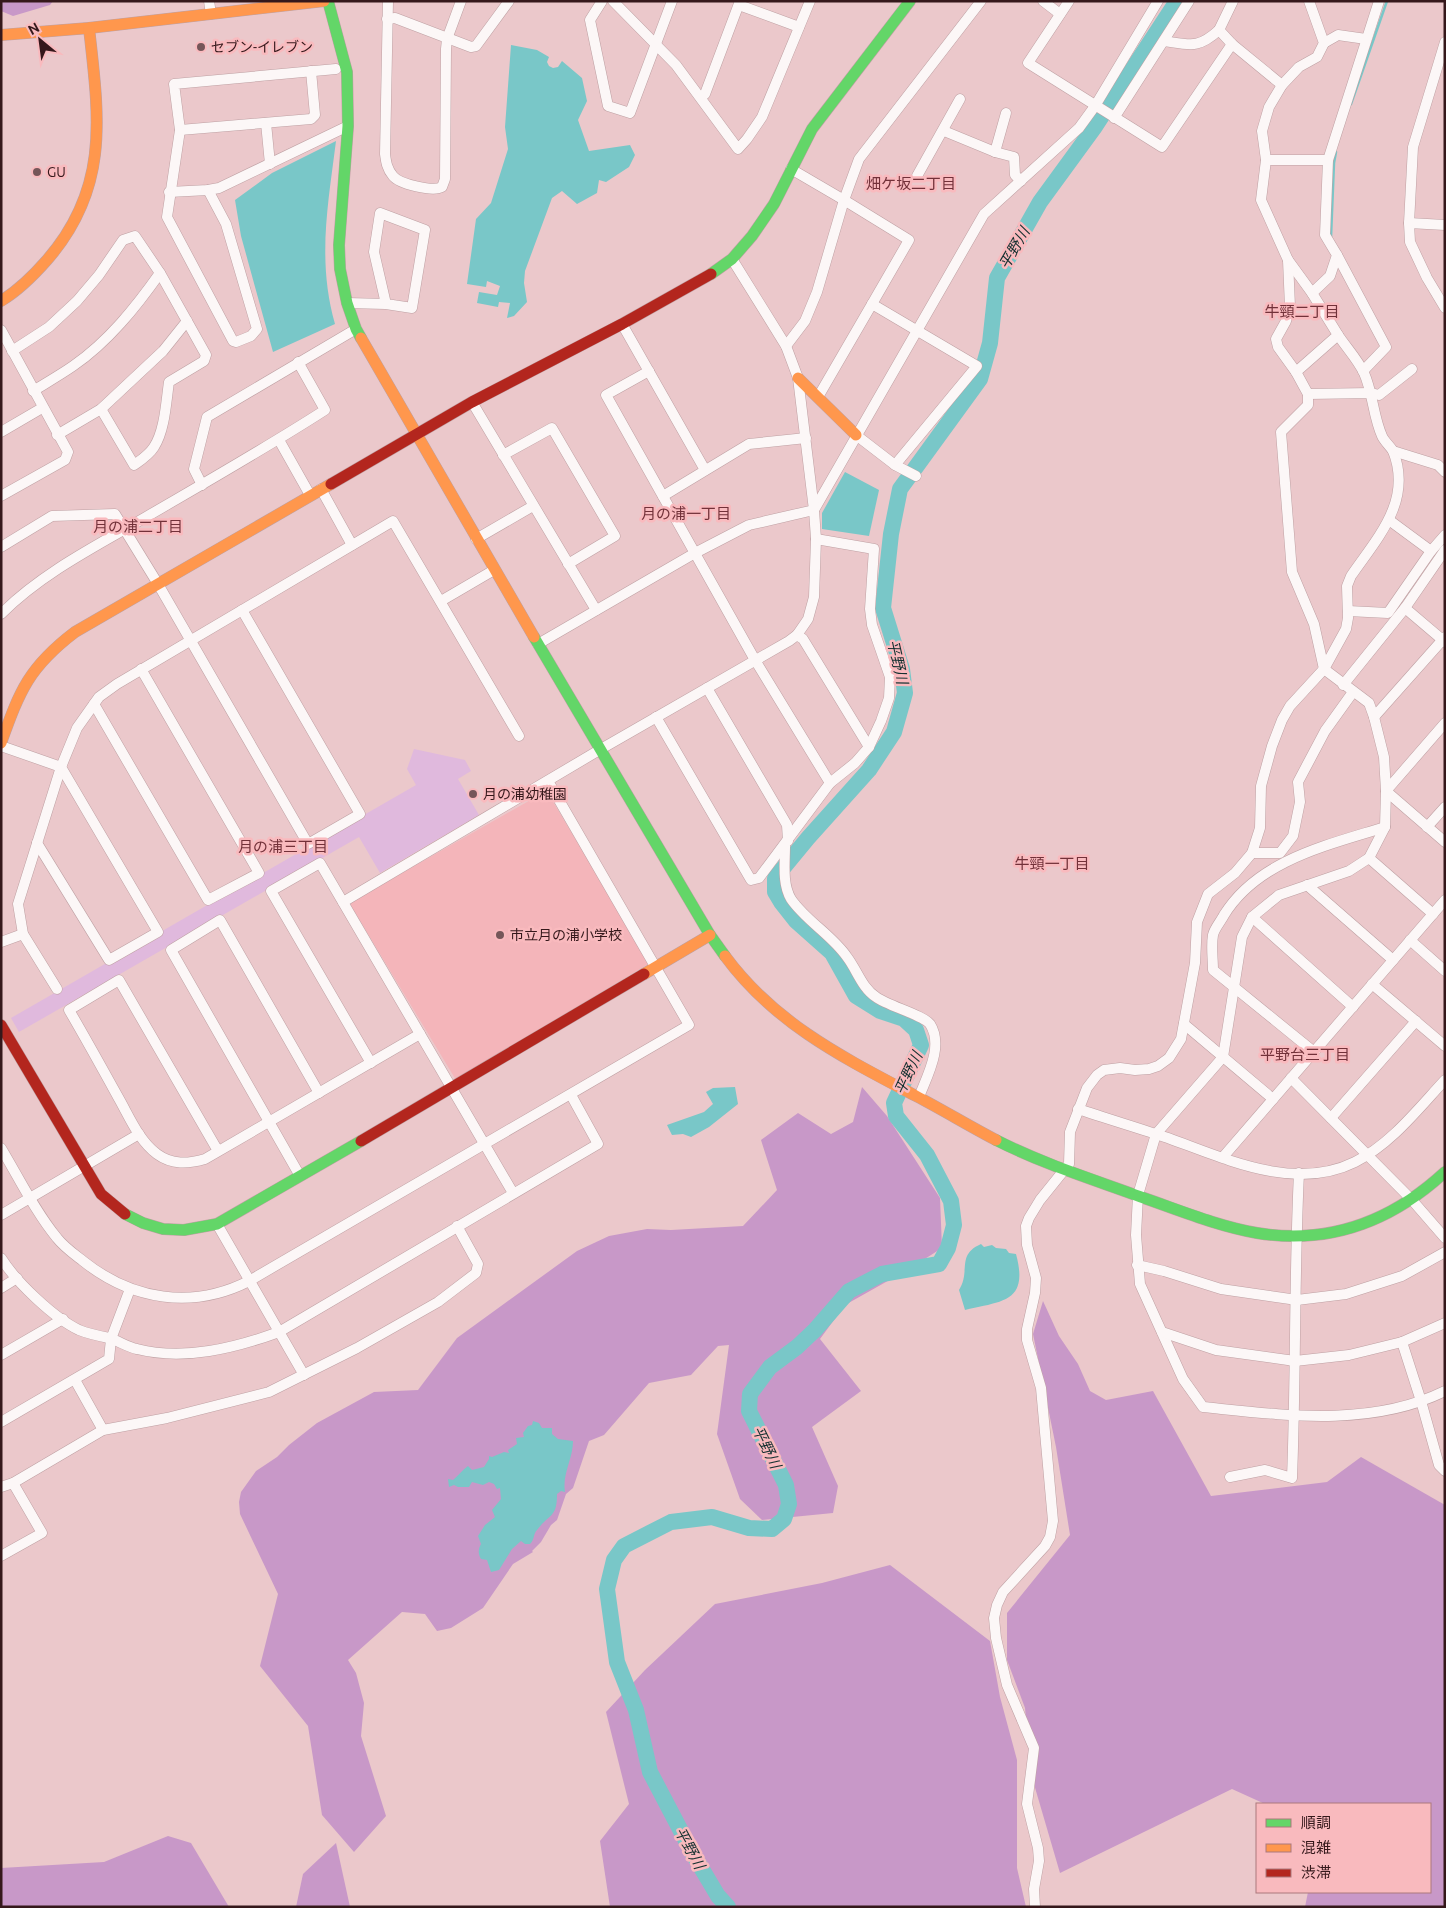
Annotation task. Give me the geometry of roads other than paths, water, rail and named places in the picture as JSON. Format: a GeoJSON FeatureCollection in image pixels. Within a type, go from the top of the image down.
{"type":"FeatureCollection","features":[{"type":"Feature","properties":{"kind":"street"},"geometry":{"type":"LineString","coordinates":[[209,1],[211,14]]}},
{"type":"Feature","properties":{"kind":"street"},"geometry":{"type":"LineString","coordinates":[[1,35],[89,28],[324,1]]}},
{"type":"Feature","properties":{"kind":"street"},"geometry":{"type":"LineString","coordinates":[[328,1],[347,72],[348,126],[339,244],[340,270],[347,303],[356,329],[494,570],[710,935],[726,959],[766,1003],[820,1044],[1020,1152],[1063,1171],[1138,1195],[1201,1219],[1244,1231],[1296,1236],[1326,1234],[1372,1222],[1412,1200],[1445,1172]]}},
{"type":"Feature","properties":{"kind":"street"},"geometry":{"type":"LineString","coordinates":[[388,1],[385,154],[387,168],[394,178],[436,190],[442,187],[445,179],[447,39],[461,1]]}},
{"type":"Feature","properties":{"kind":"street"},"geometry":{"type":"LineString","coordinates":[[388,18],[395,18],[471,47],[476,46],[509,1]]}},
{"type":"Feature","properties":{"kind":"street"},"geometry":{"type":"LineString","coordinates":[[602,1],[590,20],[608,106],[630,113],[672,1]]}},
{"type":"Feature","properties":{"kind":"street"},"geometry":{"type":"LineString","coordinates":[[613,1],[676,65],[738,149],[747,140],[762,116],[810,1]]}},
{"type":"Feature","properties":{"kind":"street"},"geometry":{"type":"LineString","coordinates":[[37,843],[109,960],[158,932],[61,767],[1,744],[19,694],[32,672],[48,654],[75,632],[415,434],[706,278],[732,259],[752,236],[774,204],[817,122],[910,1]]}},
{"type":"Feature","properties":{"kind":"street"},"geometry":{"type":"LineString","coordinates":[[786,346],[805,321],[817,292],[844,200],[859,159],[981,1]]}},
{"type":"Feature","properties":{"kind":"street"},"geometry":{"type":"LineString","coordinates":[[1043,1],[1060,14]]}},
{"type":"Feature","properties":{"kind":"street"},"geometry":{"type":"LineString","coordinates":[[1069,1],[1028,63],[1162,147],[1232,44]]}},
{"type":"Feature","properties":{"kind":"street"},"geometry":{"type":"LineString","coordinates":[[538,644],[695,553],[750,525],[814,510],[984,214],[1079,128],[1095,106],[1158,1]]}},
{"type":"Feature","properties":{"kind":"street"},"geometry":{"type":"LineString","coordinates":[[1114,118],[1189,1]]}},
{"type":"Feature","properties":{"kind":"street"},"geometry":{"type":"LineString","coordinates":[[1164,41],[1193,45],[1207,41],[1219,30],[1233,1]]}},
{"type":"Feature","properties":{"kind":"street"},"geometry":{"type":"LineString","coordinates":[[1309,1],[1324,43]]}},
{"type":"Feature","properties":{"kind":"street"},"geometry":{"type":"LineString","coordinates":[[1363,371],[1386,347],[1325,235],[1328,160],[1380,1]]}},
{"type":"Feature","properties":{"kind":"street"},"geometry":{"type":"LineString","coordinates":[[701,97],[705,94],[739,3],[798,27]]}},
{"type":"Feature","properties":{"kind":"street"},"geometry":{"type":"LineString","coordinates":[[1,301],[22,285],[49,259],[68,234],[83,206],[91,180],[98,122],[89,28]]}},
{"type":"Feature","properties":{"kind":"street"},"geometry":{"type":"LineString","coordinates":[[1219,30],[1232,44],[1282,85]]}},
{"type":"Feature","properties":{"kind":"street"},"geometry":{"type":"LineString","coordinates":[[1035,1907],[1034,1889],[1038,1848],[1027,1804],[1034,1748],[1007,1685],[996,1638],[994,1618],[996,1604],[1004,1592],[1044,1546],[1052,1528],[1053,1520],[1041,1388],[1027,1340],[1027,1329],[1035,1293],[1036,1278],[1025,1234],[1026,1226],[1033,1210],[1069,1164],[1070,1132],[1087,1088],[1096,1076],[1104,1070],[1120,1068],[1134,1070],[1149,1069],[1158,1066],[1169,1058],[1181,1038],[1195,963],[1197,922],[1208,894],[1235,872],[1252,853],[1260,828],[1261,786],[1282,720],[1297,697],[1324,669],[1346,629],[1348,612],[1347,586],[1351,576],[1390,520],[1396,501],[1399,485],[1392,451],[1382,436],[1371,393],[1363,371],[1288,260],[1261,200],[1266,160],[1262,131],[1269,107],[1282,85],[1299,67],[1317,57],[1324,43],[1338,35],[1366,39]]}},
{"type":"Feature","properties":{"kind":"street"},"geometry":{"type":"LineString","coordinates":[[1444,46],[1413,147],[1409,222],[1410,242],[1427,278],[1445,308]]}},
{"type":"Feature","properties":{"kind":"street"},"geometry":{"type":"LineString","coordinates":[[208,190],[226,224],[257,329],[251,336],[236,342],[233,341],[167,217],[180,130],[174,84],[336,69]]}},
{"type":"Feature","properties":{"kind":"street"},"geometry":{"type":"LineString","coordinates":[[180,130],[311,119],[315,115],[311,71]]}},
{"type":"Feature","properties":{"kind":"street"},"geometry":{"type":"LineString","coordinates":[[917,176],[960,99]]}},
{"type":"Feature","properties":{"kind":"street"},"geometry":{"type":"LineString","coordinates":[[995,152],[1006,113]]}},
{"type":"Feature","properties":{"kind":"street"},"geometry":{"type":"LineString","coordinates":[[266,123],[270,164]]}},
{"type":"Feature","properties":{"kind":"street"},"geometry":{"type":"LineString","coordinates":[[170,192],[219,188],[348,126]]}},
{"type":"Feature","properties":{"kind":"street"},"geometry":{"type":"LineString","coordinates":[[944,130],[995,152],[1014,157],[1015,175],[1021,181]]}},
{"type":"Feature","properties":{"kind":"street"},"geometry":{"type":"LineString","coordinates":[[1266,160],[1328,160]]}},
{"type":"Feature","properties":{"kind":"street"},"geometry":{"type":"LineString","coordinates":[[791,169],[909,240],[818,397]]}},
{"type":"Feature","properties":{"kind":"street"},"geometry":{"type":"LineString","coordinates":[[347,303],[386,304],[412,308],[425,230],[380,213],[374,252],[386,304]]}},
{"type":"Feature","properties":{"kind":"street"},"geometry":{"type":"LineString","coordinates":[[1409,222],[1445,225]]}},
{"type":"Feature","properties":{"kind":"street"},"geometry":{"type":"LineString","coordinates":[[12,351],[49,327],[78,300],[99,275],[123,240],[135,236],[160,273],[206,354],[204,361],[169,382],[161,428],[155,447],[147,456],[134,465],[101,409]]}},
{"type":"Feature","properties":{"kind":"street"},"geometry":{"type":"LineString","coordinates":[[1312,293],[1330,276],[1337,255]]}},
{"type":"Feature","properties":{"kind":"street"},"geometry":{"type":"LineString","coordinates":[[344,902],[797,635],[808,618],[814,597],[816,539],[798,378],[786,346],[732,259]]}},
{"type":"Feature","properties":{"kind":"street"},"geometry":{"type":"LineString","coordinates":[[1288,260],[1290,307],[1286,321],[1276,339],[1278,347],[1296,372],[1308,394],[1308,405],[1281,432],[1292,572],[1314,624],[1324,669],[1369,703],[1384,758],[1386,791],[1385,827],[1368,858],[1349,871],[1279,895],[1252,917],[1242,937],[1222,1056],[1156,1134],[1138,1195],[1137,1265],[1140,1284],[1146,1301],[1183,1379],[1203,1407],[1295,1417],[1356,1414],[1422,1401],[1445,1391]]}},
{"type":"Feature","properties":{"kind":"street"},"geometry":{"type":"LineString","coordinates":[[33,391],[74,366],[105,339],[134,310],[160,273]]}},
{"type":"Feature","properties":{"kind":"street"},"geometry":{"type":"LineString","coordinates":[[872,304],[977,366],[894,465]]}},
{"type":"Feature","properties":{"kind":"street"},"geometry":{"type":"LineString","coordinates":[[57,435],[101,409],[163,351],[187,321]]}},
{"type":"Feature","properties":{"kind":"street"},"geometry":{"type":"LineString","coordinates":[[622,324],[705,470]]}},
{"type":"Feature","properties":{"kind":"street"},"geometry":{"type":"LineString","coordinates":[[202,485],[194,469],[208,417],[356,329]]}},
{"type":"Feature","properties":{"kind":"street"},"geometry":{"type":"LineString","coordinates":[[1,330],[42,408],[68,452],[65,460],[1,496]]}},
{"type":"Feature","properties":{"kind":"street"},"geometry":{"type":"LineString","coordinates":[[1296,372],[1338,335]]}},
{"type":"Feature","properties":{"kind":"street"},"geometry":{"type":"LineString","coordinates":[[1,614],[27,590],[124,529],[279,440],[325,410],[298,362]]}},
{"type":"Feature","properties":{"kind":"street"},"geometry":{"type":"LineString","coordinates":[[1308,394],[1371,393],[1380,395],[1412,369]]}},
{"type":"Feature","properties":{"kind":"street"},"geometry":{"type":"LineString","coordinates":[[649,371],[606,395],[755,660],[830,783]]}},
{"type":"Feature","properties":{"kind":"street"},"geometry":{"type":"LineString","coordinates":[[798,378],[856,434],[894,465],[916,476]]}},
{"type":"Feature","properties":{"kind":"street"},"geometry":{"type":"LineString","coordinates":[[472,402],[596,610]]}},
{"type":"Feature","properties":{"kind":"street"},"geometry":{"type":"LineString","coordinates":[[1,432],[42,408]]}},
{"type":"Feature","properties":{"kind":"street"},"geometry":{"type":"LineString","coordinates":[[503,455],[552,428],[615,536],[568,564]]}},
{"type":"Feature","properties":{"kind":"street"},"geometry":{"type":"LineString","coordinates":[[663,496],[749,444],[806,438]]}},
{"type":"Feature","properties":{"kind":"street"},"geometry":{"type":"LineString","coordinates":[[279,440],[310,495]]}},
{"type":"Feature","properties":{"kind":"street"},"geometry":{"type":"LineString","coordinates":[[1392,451],[1438,465],[1445,472]]}},
{"type":"Feature","properties":{"kind":"street"},"geometry":{"type":"LineString","coordinates":[[321,489],[352,545]]}},
{"type":"Feature","properties":{"kind":"street"},"geometry":{"type":"LineString","coordinates":[[476,539],[534,506]]}},
{"type":"Feature","properties":{"kind":"street"},"geometry":{"type":"LineString","coordinates":[[1,547],[52,516],[115,514],[158,584],[308,844],[360,814],[242,610]]}},
{"type":"Feature","properties":{"kind":"street"},"geometry":{"type":"LineString","coordinates":[[1390,520],[1431,551]]}},
{"type":"Feature","properties":{"kind":"street"},"geometry":{"type":"LineString","coordinates":[[57,989],[23,934],[18,904],[61,767],[77,728],[94,704],[117,684],[141,669],[394,521],[519,736]]}},
{"type":"Feature","properties":{"kind":"street"},"geometry":{"type":"LineString","coordinates":[[1348,612],[1388,614],[1431,551],[1445,535]]}},
{"type":"Feature","properties":{"kind":"street"},"geometry":{"type":"LineString","coordinates":[[656,717],[751,880],[759,878],[830,783],[855,763],[869,747],[889,698],[890,677],[872,625],[870,609],[874,549],[816,539]]}},
{"type":"Feature","properties":{"kind":"street"},"geometry":{"type":"LineString","coordinates":[[1343,685],[1405,608],[1445,550]]}},
{"type":"Feature","properties":{"kind":"street"},"geometry":{"type":"LineString","coordinates":[[441,601],[494,570]]}},
{"type":"Feature","properties":{"kind":"street"},"geometry":{"type":"LineString","coordinates":[[1374,717],[1444,640],[1405,608]]}},
{"type":"Feature","properties":{"kind":"street"},"geometry":{"type":"LineString","coordinates":[[797,635],[803,639],[869,747]]}},
{"type":"Feature","properties":{"kind":"street"},"geometry":{"type":"LineString","coordinates":[[94,704],[208,900],[259,873],[141,669]]}},
{"type":"Feature","properties":{"kind":"street"},"geometry":{"type":"LineString","coordinates":[[707,688],[787,825],[785,885],[791,899],[847,956],[868,990],[890,1006],[920,1017],[929,1023],[933,1032],[936,1054],[919,1097]]}},
{"type":"Feature","properties":{"kind":"street"},"geometry":{"type":"LineString","coordinates":[[1252,853],[1280,853],[1293,836],[1300,802],[1298,782],[1326,730],[1353,692]]}},
{"type":"Feature","properties":{"kind":"street"},"geometry":{"type":"LineString","coordinates":[[1386,791],[1445,724]]}},
{"type":"Feature","properties":{"kind":"street"},"geometry":{"type":"LineString","coordinates":[[1,1148],[41,1216],[59,1240],[92,1268],[130,1289],[166,1298],[186,1298],[232,1289],[249,1281],[689,1025],[548,781]]}},
{"type":"Feature","properties":{"kind":"street"},"geometry":{"type":"LineString","coordinates":[[1386,791],[1445,842]]}},
{"type":"Feature","properties":{"kind":"street"},"geometry":{"type":"LineString","coordinates":[[1427,827],[1445,807]]}},
{"type":"Feature","properties":{"kind":"street"},"geometry":{"type":"LineString","coordinates":[[1314,1052],[1214,970],[1213,934],[1243,890],[1262,875],[1311,849],[1385,827]]}},
{"type":"Feature","properties":{"kind":"street"},"geometry":{"type":"LineString","coordinates":[[1368,858],[1433,914]]}},
{"type":"Feature","properties":{"kind":"street"},"geometry":{"type":"LineString","coordinates":[[371,1063],[271,891],[320,863],[513,1193]]}},
{"type":"Feature","properties":{"kind":"street"},"geometry":{"type":"LineString","coordinates":[[1308,885],[1393,960]]}},
{"type":"Feature","properties":{"kind":"street"},"geometry":{"type":"LineString","coordinates":[[1223,1157],[1445,900]]}},
{"type":"Feature","properties":{"kind":"street"},"geometry":{"type":"LineString","coordinates":[[1252,917],[1352,1007]]}},
{"type":"Feature","properties":{"kind":"street"},"geometry":{"type":"LineString","coordinates":[[300,1176],[171,950],[220,920],[319,1093]]}},
{"type":"Feature","properties":{"kind":"street"},"geometry":{"type":"LineString","coordinates":[[1,942],[23,934]]}},
{"type":"Feature","properties":{"kind":"street"},"geometry":{"type":"LineString","coordinates":[[1,1025],[101,1194],[116,1209],[141,1223],[174,1230],[217,1224],[452,1089],[710,935]]}},
{"type":"Feature","properties":{"kind":"street"},"geometry":{"type":"LineString","coordinates":[[1410,940],[1445,971]]}},
{"type":"Feature","properties":{"kind":"street"},"geometry":{"type":"LineString","coordinates":[[218,1151],[119,980],[69,1010],[140,1134],[157,1154],[179,1163],[190,1163],[205,1159],[420,1034]]}},
{"type":"Feature","properties":{"kind":"street"},"geometry":{"type":"LineString","coordinates":[[1372,984],[1445,1046]]}},
{"type":"Feature","properties":{"kind":"street"},"geometry":{"type":"LineString","coordinates":[[1331,1118],[1416,1021]]}},
{"type":"Feature","properties":{"kind":"street"},"geometry":{"type":"LineString","coordinates":[[1184,1024],[1273,1099]]}},
{"type":"Feature","properties":{"kind":"street"},"geometry":{"type":"LineString","coordinates":[[1291,1078],[1412,1200],[1445,1238]]}},
{"type":"Feature","properties":{"kind":"street"},"geometry":{"type":"LineString","coordinates":[[1078,1110],[1156,1134],[1253,1168],[1299,1173],[1320,1172],[1337,1169],[1367,1155],[1392,1136],[1445,1080]]}},
{"type":"Feature","properties":{"kind":"street"},"geometry":{"type":"LineString","coordinates":[[1,1258],[48,1310],[79,1330],[137,1349],[156,1352],[196,1352],[236,1346],[279,1332],[598,1144],[571,1095]]}},
{"type":"Feature","properties":{"kind":"street"},"geometry":{"type":"LineString","coordinates":[[1,1215],[140,1134]]}},
{"type":"Feature","properties":{"kind":"street"},"geometry":{"type":"LineString","coordinates":[[1230,1477],[1266,1470],[1292,1478],[1295,1417],[1296,1236],[1299,1173]]}},
{"type":"Feature","properties":{"kind":"street"},"geometry":{"type":"LineString","coordinates":[[217,1224],[304,1375]]}},
{"type":"Feature","properties":{"kind":"street"},"geometry":{"type":"LineString","coordinates":[[1,1487],[13,1483],[103,1430],[167,1418],[269,1392],[357,1348],[438,1302],[476,1273],[478,1264],[457,1226]]}},
{"type":"Feature","properties":{"kind":"street"},"geometry":{"type":"LineString","coordinates":[[1137,1265],[1164,1270],[1221,1289],[1297,1300],[1346,1294],[1402,1276],[1445,1252]]}},
{"type":"Feature","properties":{"kind":"street"},"geometry":{"type":"LineString","coordinates":[[1,1288],[18,1278]]}},
{"type":"Feature","properties":{"kind":"street"},"geometry":{"type":"LineString","coordinates":[[1,1422],[109,1359],[111,1339],[130,1289]]}},
{"type":"Feature","properties":{"kind":"street"},"geometry":{"type":"LineString","coordinates":[[1,1354],[63,1319]]}},
{"type":"Feature","properties":{"kind":"street"},"geometry":{"type":"LineString","coordinates":[[1162,1332],[1216,1350],[1294,1361],[1349,1355],[1402,1342],[1445,1323]]}},
{"type":"Feature","properties":{"kind":"street"},"geometry":{"type":"LineString","coordinates":[[1402,1342],[1443,1465]]}},
{"type":"Feature","properties":{"kind":"street"},"geometry":{"type":"LineString","coordinates":[[75,1380],[103,1430]]}},
{"type":"Feature","properties":{"kind":"street"},"geometry":{"type":"LineString","coordinates":[[1,1556],[42,1533],[13,1483]]}},
{"type":"Feature","properties":{"kind":"water"},"geometry":{"type":"Polygon","coordinates":[[[511,45],[537,50],[549,57],[547,62],[553,68],[558,67],[562,61],[582,78],[587,101],[578,120],[589,151],[630,145],[635,155],[629,167],[606,182],[599,180],[597,193],[577,204],[562,191],[552,198],[525,271],[524,283],[527,302],[514,316],[507,318],[510,303],[499,302],[498,307],[477,303],[479,292],[497,295],[500,286],[487,281],[486,287],[467,284],[476,219],[491,203],[508,149],[505,127],[511,45]]]}},
{"type":"Feature","properties":{"kind":"water"},"geometry":{"type":"Polygon","coordinates":[[[336,141],[327,210],[325,255],[326,278],[335,324],[273,352],[241,236],[235,200],[272,173],[336,141]]]}},
{"type":"Feature","properties":{"kind":"water"},"geometry":{"type":"Polygon","coordinates":[[[845,472],[879,490],[869,536],[822,529],[822,513],[845,472]]]}},
{"type":"Feature","properties":{"kind":"water"},"geometry":{"type":"Polygon","coordinates":[[[735,1087],[738,1104],[709,1127],[691,1137],[683,1134],[672,1135],[667,1125],[704,1112],[713,1104],[706,1092],[713,1088],[735,1087]]]}},
{"type":"Feature","properties":{"kind":"water"},"geometry":{"type":"Polygon","coordinates":[[[981,1244],[984,1247],[992,1245],[996,1248],[1006,1249],[1009,1253],[1016,1254],[1019,1282],[1016,1290],[1010,1297],[965,1310],[959,1290],[964,1276],[966,1258],[973,1248],[981,1244]]]}},
{"type":"Feature","properties":{"kind":"water"},"geometry":{"type":"Polygon","coordinates":[[[533,1421],[539,1423],[542,1428],[552,1428],[552,1434],[558,1439],[573,1441],[564,1485],[565,1492],[561,1491],[557,1494],[556,1507],[552,1515],[536,1532],[530,1544],[525,1544],[521,1541],[512,1549],[499,1570],[491,1572],[487,1560],[481,1559],[479,1555],[481,1544],[478,1536],[485,1525],[495,1517],[492,1510],[501,1499],[500,1488],[497,1489],[494,1484],[489,1482],[483,1485],[472,1482],[469,1487],[454,1485],[449,1487],[448,1479],[453,1480],[468,1466],[472,1470],[484,1467],[489,1456],[492,1457],[504,1452],[509,1453],[508,1450],[517,1444],[516,1438],[524,1437],[523,1433],[528,1426],[532,1425],[533,1421]]]}},
{"type":"Feature","properties":{"kind":"waterway","name":"平野川"},"geometry":{"type":"LineString","coordinates":[[728,1907],[718,1896],[693,1854],[650,1772],[636,1710],[617,1662],[607,1589],[614,1560],[624,1546],[671,1522],[712,1517],[749,1528],[772,1529],[784,1519],[789,1504],[786,1485],[749,1411],[750,1394],[770,1367],[797,1347],[815,1330],[849,1291],[882,1274],[939,1264],[948,1248],[954,1225],[951,1201],[927,1155],[896,1116],[894,1103],[921,1045],[916,1030],[904,1019],[880,1011],[856,996],[832,953],[796,921],[781,902],[775,892],[775,878],[869,770],[894,732],[905,693],[902,669],[883,608],[891,534],[900,489],[980,379],[990,343],[997,278],[1040,202],[1094,128],[1177,1]]}},
{"type":"Feature","properties":{"kind":"waterway"},"geometry":{"type":"LineString","coordinates":[[1351,104],[1387,1]]}},
{"type":"Feature","properties":{"kind":"waterway"},"geometry":{"type":"LineString","coordinates":[[1331,237],[1336,152]]}},
{"type":"Feature","properties":{"kind":"place","name":"セブン-イレブン"},"geometry":{"type":"Point","coordinates":[201,47]}},
{"type":"Feature","properties":{"kind":"place","name":"GU"},"geometry":{"type":"Point","coordinates":[37,172]}},
{"type":"Feature","properties":{"kind":"place","name":"月の浦幼稚園"},"geometry":{"type":"Point","coordinates":[473,794]}},
{"type":"Feature","properties":{"kind":"place","name":"市立月の浦小学校"},"geometry":{"type":"Point","coordinates":[500,935]}},
{"type":"Feature","properties":{"kind":"district","name":"畑ケ坂二丁目"},"geometry":{"type":"Point","coordinates":[911,183]}},
{"type":"Feature","properties":{"kind":"district","name":"牛頸二丁目"},"geometry":{"type":"Point","coordinates":[1302,311]}},
{"type":"Feature","properties":{"kind":"district","name":"月の浦一丁目"},"geometry":{"type":"Point","coordinates":[686,513]}},
{"type":"Feature","properties":{"kind":"district","name":"月の浦二丁目"},"geometry":{"type":"Point","coordinates":[138,526]}},
{"type":"Feature","properties":{"kind":"district","name":"月の浦三丁目"},"geometry":{"type":"Point","coordinates":[283,846]}},
{"type":"Feature","properties":{"kind":"district","name":"牛頸一丁目"},"geometry":{"type":"Point","coordinates":[1052,863]}},
{"type":"Feature","properties":{"kind":"district","name":"平野台三丁目"},"geometry":{"type":"Point","coordinates":[1305,1054]}}]}
